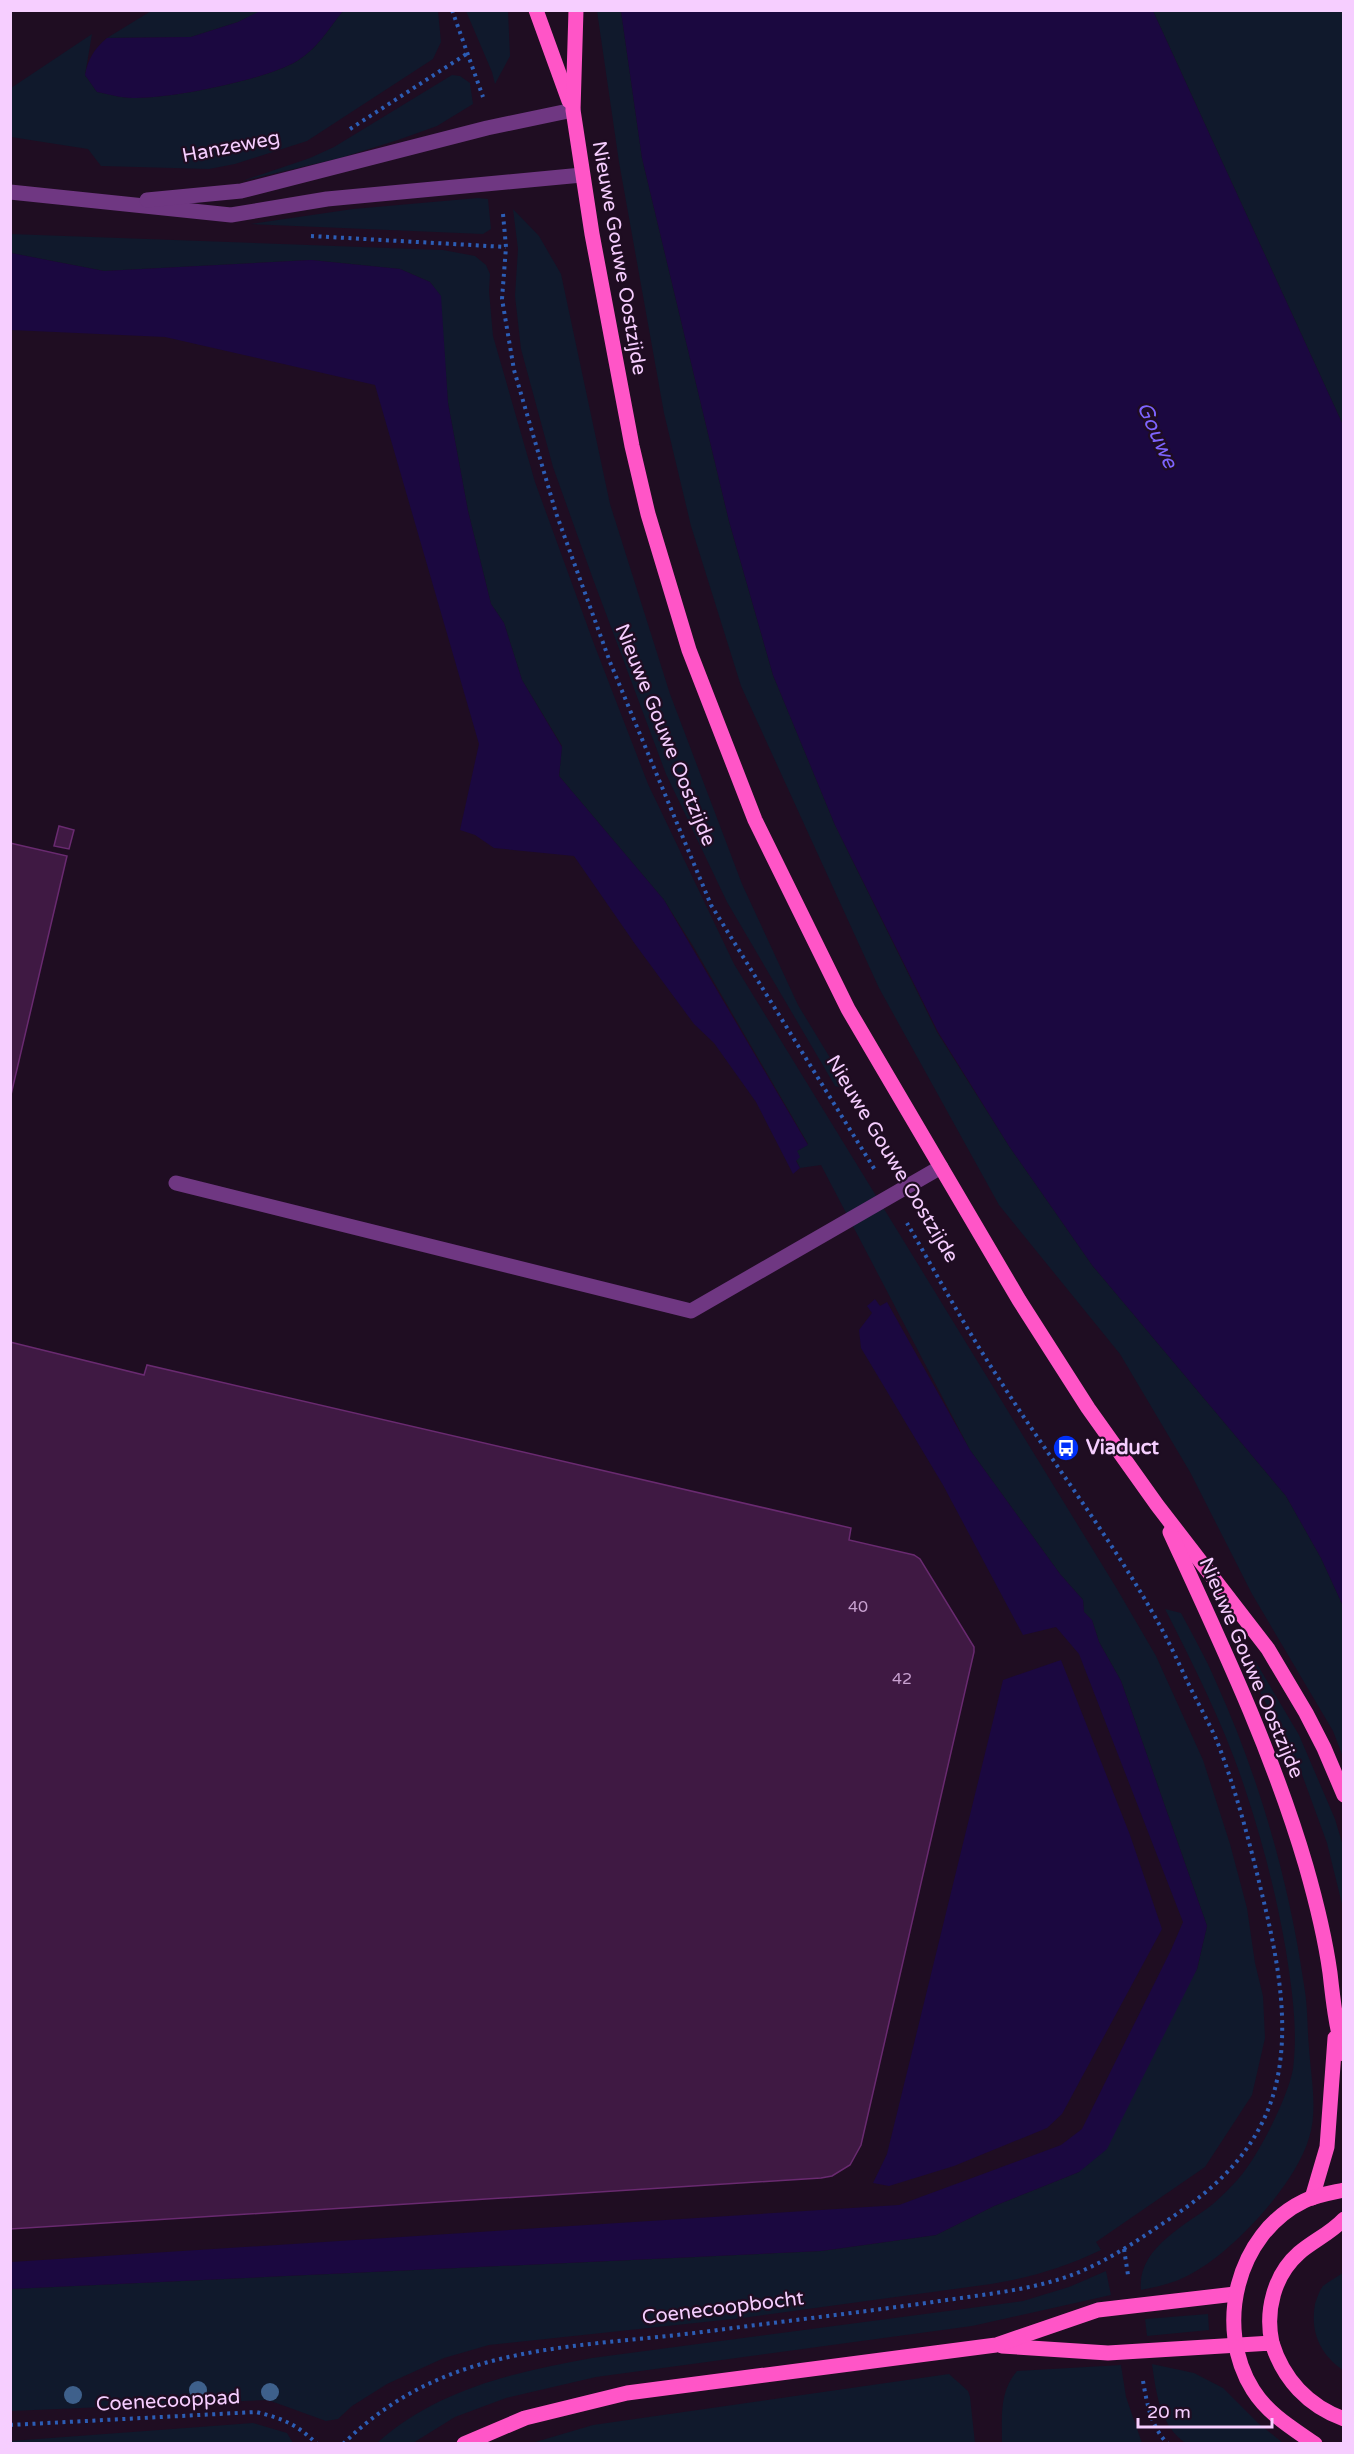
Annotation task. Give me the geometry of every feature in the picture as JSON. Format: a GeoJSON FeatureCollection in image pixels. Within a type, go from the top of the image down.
{"type":"FeatureCollection","features":[{"type":"Feature","properties":{"kind":"main road","name":"Nieuwe Gouwe Oostzijde"},"geometry":{"type":"LineString","coordinates":[[536,10],[573,110]]}},
{"type":"Feature","properties":{"kind":"main road","name":"Nieuwe Gouwe Oostzijde"},"geometry":{"type":"LineString","coordinates":[[576,10],[573,110],[582,175],[632,446],[651,525],[689,650],[755,820],[859,1028],[1070,1382],[1157,1505],[1268,1649],[1324,1748],[1344,1795]]}},
{"type":"Feature","properties":{"kind":"main road","name":"Nieuwe Gouwe Oostzijde"},"geometry":{"type":"LineString","coordinates":[[1157,1505],[1247,1700],[1290,1815],[1319,1920],[1336,2026],[1344,2054]]}},
{"type":"Feature","properties":{"kind":"main road","name":"Nieuwe Gouwe Oostzijde"},"geometry":{"type":"LineString","coordinates":[[1312,2198],[1327,2147],[1336,2026]]}},
{"type":"Feature","properties":{"kind":"main road"},"geometry":{"type":"LineString","coordinates":[[1315,2444],[1281,2420],[1262,2402],[1240,2366],[1235,2345],[1233,2313],[1235,2294],[1250,2255],[1263,2236],[1287,2211],[1312,2198],[1344,2190]]}},
{"type":"Feature","properties":{"kind":"main road"},"geometry":{"type":"LineString","coordinates":[[1344,2219],[1331,2232],[1299,2254],[1280,2277],[1269,2317],[1272,2343],[1282,2369],[1294,2386],[1310,2401],[1344,2419]]}},
{"type":"Feature","properties":{"kind":"main road"},"geometry":{"type":"LineString","coordinates":[[996,2345],[1098,2310],[1235,2294]]}},
{"type":"Feature","properties":{"kind":"main road"},"geometry":{"type":"LineString","coordinates":[[464,2444],[525,2418],[627,2393],[996,2345],[1108,2353],[1272,2343]]}},
{"type":"Feature","properties":{"kind":"street","name":"Hanzeweg"},"geometry":{"type":"LineString","coordinates":[[111,204],[241,191],[487,128],[573,110]]}},
{"type":"Feature","properties":{"kind":"street","name":"Hanzeweg"},"geometry":{"type":"LineString","coordinates":[[10,192],[231,215],[327,199],[582,175]]}},
{"type":"Feature","properties":{"kind":"street"},"geometry":{"type":"LineString","coordinates":[[176,1183],[692,1311],[941,1167]]}},
{"type":"Feature","properties":{"kind":"path"},"geometry":{"type":"LineString","coordinates":[[452,10],[483,94],[487,128]]}},
{"type":"Feature","properties":{"kind":"path"},"geometry":{"type":"LineString","coordinates":[[346,132],[468,53]]}},
{"type":"Feature","properties":{"kind":"path","name":"Nieuwe Gouwe Oostzijde"},"geometry":{"type":"LineString","coordinates":[[498,182],[506,247],[502,298],[513,370],[556,513],[610,662],[711,905],[891,1197],[996,1375],[1158,1622],[1216,1739],[1249,1838],[1278,1962],[1282,2008],[1280,2056],[1274,2089],[1262,2124],[1231,2170],[1201,2198],[1124,2249]]}},
{"type":"Feature","properties":{"kind":"path","name":"Coenecoopbocht"},"geometry":{"type":"LineString","coordinates":[[343,2444],[378,2412],[407,2393],[449,2374],[487,2362],[538,2350],[650,2339],[1021,2289],[1073,2274],[1124,2249]]}},
{"type":"Feature","properties":{"kind":"path","name":"Coenecooppad"},"geometry":{"type":"LineString","coordinates":[[10,2425],[256,2412],[281,2418],[296,2425],[317,2444]]}},
{"type":"Feature","properties":{"kind":"shaded area"},"geometry":{"type":"Polygon","coordinates":[[[151,11],[262,11],[238,22],[191,37],[107,38],[151,11]]]}},
{"type":"Feature","properties":{"kind":"shaded area"},"geometry":{"type":"Polygon","coordinates":[[[343,11],[438,11],[441,42],[433,59],[307,141],[235,164],[209,169],[101,166],[88,149],[11,137],[11,88],[92,34],[85,75],[97,92],[133,98],[149,97],[217,87],[282,68],[311,51],[343,11]]]}},
{"type":"Feature","properties":{"kind":"shaded area"},"geometry":{"type":"Polygon","coordinates":[[[466,11],[508,11],[510,56],[495,84],[492,72],[466,11]]]}},
{"type":"Feature","properties":{"kind":"shaded area"},"geometry":{"type":"Polygon","coordinates":[[[597,11],[621,11],[642,158],[729,521],[773,675],[835,825],[937,1032],[1009,1146],[1092,1265],[1286,1496],[1321,1558],[1343,1606],[1343,1757],[1333,1731],[1252,1594],[1190,1472],[1120,1354],[999,1205],[879,988],[741,686],[691,526],[664,413],[619,162],[597,11]]]}},
{"type":"Feature","properties":{"kind":"shaded area"},"geometry":{"type":"Polygon","coordinates":[[[1153,11],[1343,11],[1343,425],[1153,11]]]}},
{"type":"Feature","properties":{"kind":"shaded area"},"geometry":{"type":"Polygon","coordinates":[[[452,75],[460,76],[470,83],[473,104],[437,126],[340,158],[242,181],[310,158],[334,147],[452,75]]]}},
{"type":"Feature","properties":{"kind":"shaded area"},"geometry":{"type":"Polygon","coordinates":[[[488,199],[491,229],[483,234],[250,224],[353,209],[488,199]]]}},
{"type":"Feature","properties":{"kind":"shaded area"},"geometry":{"type":"Polygon","coordinates":[[[513,209],[539,236],[561,274],[610,504],[670,694],[742,884],[798,1005],[835,1066],[842,1088],[835,1086],[727,902],[666,774],[593,579],[553,467],[521,349],[515,296],[518,249],[513,209]]]}},
{"type":"Feature","properties":{"kind":"shaded area"},"geometry":{"type":"Polygon","coordinates":[[[10,234],[443,250],[475,256],[486,265],[490,274],[489,291],[493,336],[535,482],[648,784],[734,964],[1156,1656],[1203,1760],[1230,1844],[1247,1908],[1255,1963],[1263,1996],[1265,2038],[1252,2095],[1205,2167],[1096,2242],[1101,2250],[1047,2271],[991,2284],[742,2318],[489,2345],[444,2358],[387,2384],[352,2406],[338,2419],[326,2421],[268,2400],[11,2411],[10,2289],[821,2251],[936,2235],[994,2206],[1079,2172],[1197,1969],[1207,1926],[1121,1681],[1099,1642],[1092,1620],[1084,1612],[1083,1600],[1060,1574],[970,1450],[821,1165],[800,1168],[796,1160],[797,1151],[808,1144],[664,900],[559,776],[562,746],[522,680],[504,623],[491,604],[468,511],[448,403],[440,296],[430,282],[400,269],[311,260],[104,271],[11,253],[10,234]]]}},
{"type":"Feature","properties":{"kind":"shaded area"},"geometry":{"type":"Polygon","coordinates":[[[1165,1609],[1181,1613],[1208,1664],[1232,1718],[1259,1792],[1281,1868],[1298,1946],[1307,2009],[1313,2116],[1309,2138],[1290,2177],[1275,2198],[1240,2237],[1221,2254],[1185,2277],[1141,2290],[1142,2275],[1155,2250],[1177,2230],[1220,2198],[1255,2156],[1271,2126],[1290,2081],[1295,2039],[1294,2010],[1286,1951],[1274,1891],[1258,1831],[1238,1768],[1219,1722],[1165,1609]]]}},
{"type":"Feature","properties":{"kind":"shaded area"},"geometry":{"type":"Polygon","coordinates":[[[1249,1659],[1254,1659],[1299,1735],[1335,1819],[1343,1846],[1343,1908],[1327,1843],[1300,1769],[1246,1665],[1249,1659]]]}},
{"type":"Feature","properties":{"kind":"shaded area"},"geometry":{"type":"Polygon","coordinates":[[[1106,2271],[1111,2295],[972,2326],[596,2377],[506,2398],[455,2417],[413,2443],[377,2443],[400,2424],[451,2396],[534,2370],[592,2358],[1023,2301],[1069,2287],[1106,2271]]]}},
{"type":"Feature","properties":{"kind":"shaded area"},"geometry":{"type":"Polygon","coordinates":[[[1343,2273],[1343,2370],[1328,2357],[1319,2342],[1314,2314],[1315,2304],[1323,2286],[1343,2273]]]}},
{"type":"Feature","properties":{"kind":"shaded area"},"geometry":{"type":"Polygon","coordinates":[[[1208,2314],[1209,2330],[1147,2336],[1145,2319],[1208,2314]]]}},
{"type":"Feature","properties":{"kind":"shaded area"},"geometry":{"type":"Polygon","coordinates":[[[1152,2364],[1194,2373],[1223,2388],[1258,2423],[1283,2443],[1187,2444],[1178,2437],[1165,2419],[1152,2364]]]}},
{"type":"Feature","properties":{"kind":"shaded area"},"geometry":{"type":"Polygon","coordinates":[[[1121,2365],[1126,2397],[1142,2443],[1002,2443],[1004,2396],[1017,2371],[1121,2365]]]}},
{"type":"Feature","properties":{"kind":"shaded area"},"geometry":{"type":"Polygon","coordinates":[[[949,2374],[968,2391],[975,2443],[532,2443],[593,2425],[949,2374]]]}},
{"type":"Feature","properties":{"kind":"shaded area"},"geometry":{"type":"Polygon","coordinates":[[[253,2423],[287,2433],[293,2443],[11,2443],[11,2441],[253,2423]]]}},
{"type":"Feature","properties":{"kind":"water"},"geometry":{"type":"Polygon","coordinates":[[[262,10],[343,11],[317,44],[297,61],[263,75],[217,87],[170,95],[128,98],[97,92],[85,75],[92,55],[107,38],[191,37],[238,22],[262,10]]]}},
{"type":"Feature","properties":{"kind":"water","name":"Gouwe"},"geometry":{"type":"Polygon","coordinates":[[[621,11],[1153,11],[1343,425],[1343,1606],[1321,1558],[1286,1496],[1092,1265],[1009,1146],[938,1032],[835,825],[773,675],[729,521],[642,158],[621,11]]]}},
{"type":"Feature","properties":{"kind":"water"},"geometry":{"type":"Polygon","coordinates":[[[11,253],[104,271],[311,260],[400,269],[430,282],[441,296],[448,403],[468,511],[491,604],[504,623],[522,680],[562,747],[559,776],[664,900],[808,1145],[797,1151],[800,1157],[796,1161],[800,1168],[793,1174],[756,1102],[714,1043],[694,1024],[574,856],[494,848],[475,835],[460,830],[479,744],[375,385],[165,337],[11,330],[11,253]]]}},
{"type":"Feature","properties":{"kind":"water"},"geometry":{"type":"Polygon","coordinates":[[[875,1299],[880,1306],[887,1302],[970,1450],[1060,1574],[1083,1600],[1084,1612],[1092,1620],[1099,1642],[1121,1681],[1207,1926],[1197,1969],[1107,2149],[1079,2172],[994,2206],[936,2235],[821,2251],[11,2289],[11,2262],[899,2205],[1061,2145],[1082,2129],[1183,1922],[1079,1654],[1056,1627],[1023,1635],[943,1485],[861,1348],[859,1330],[872,1313],[867,1306],[875,1299]]]}},
{"type":"Feature","properties":{"kind":"water"},"geometry":{"type":"Polygon","coordinates":[[[1061,1660],[1130,1835],[1162,1929],[1062,2114],[1047,2128],[954,2166],[889,2186],[873,2183],[887,2154],[1003,1680],[1061,1660]]]}},
{"type":"Feature","properties":{"kind":"building"},"geometry":{"type":"Polygon","coordinates":[[[59,826],[74,830],[69,849],[54,846],[59,826]]]}},
{"type":"Feature","properties":{"kind":"building"},"geometry":{"type":"Polygon","coordinates":[[[10,843],[67,856],[10,1099],[10,843]]]}},
{"type":"Feature","properties":{"kind":"building"},"geometry":{"type":"Polygon","coordinates":[[[10,1342],[144,1375],[147,1365],[851,1528],[849,1540],[914,1555],[920,1559],[974,1647],[974,1652],[861,2145],[850,2165],[832,2176],[821,2178],[10,2229],[10,1342]]]}},
{"type":"Feature","properties":{"kind":"place","name":"Viaduct"},"geometry":{"type":"Point","coordinates":[1066,1448]}}]}
